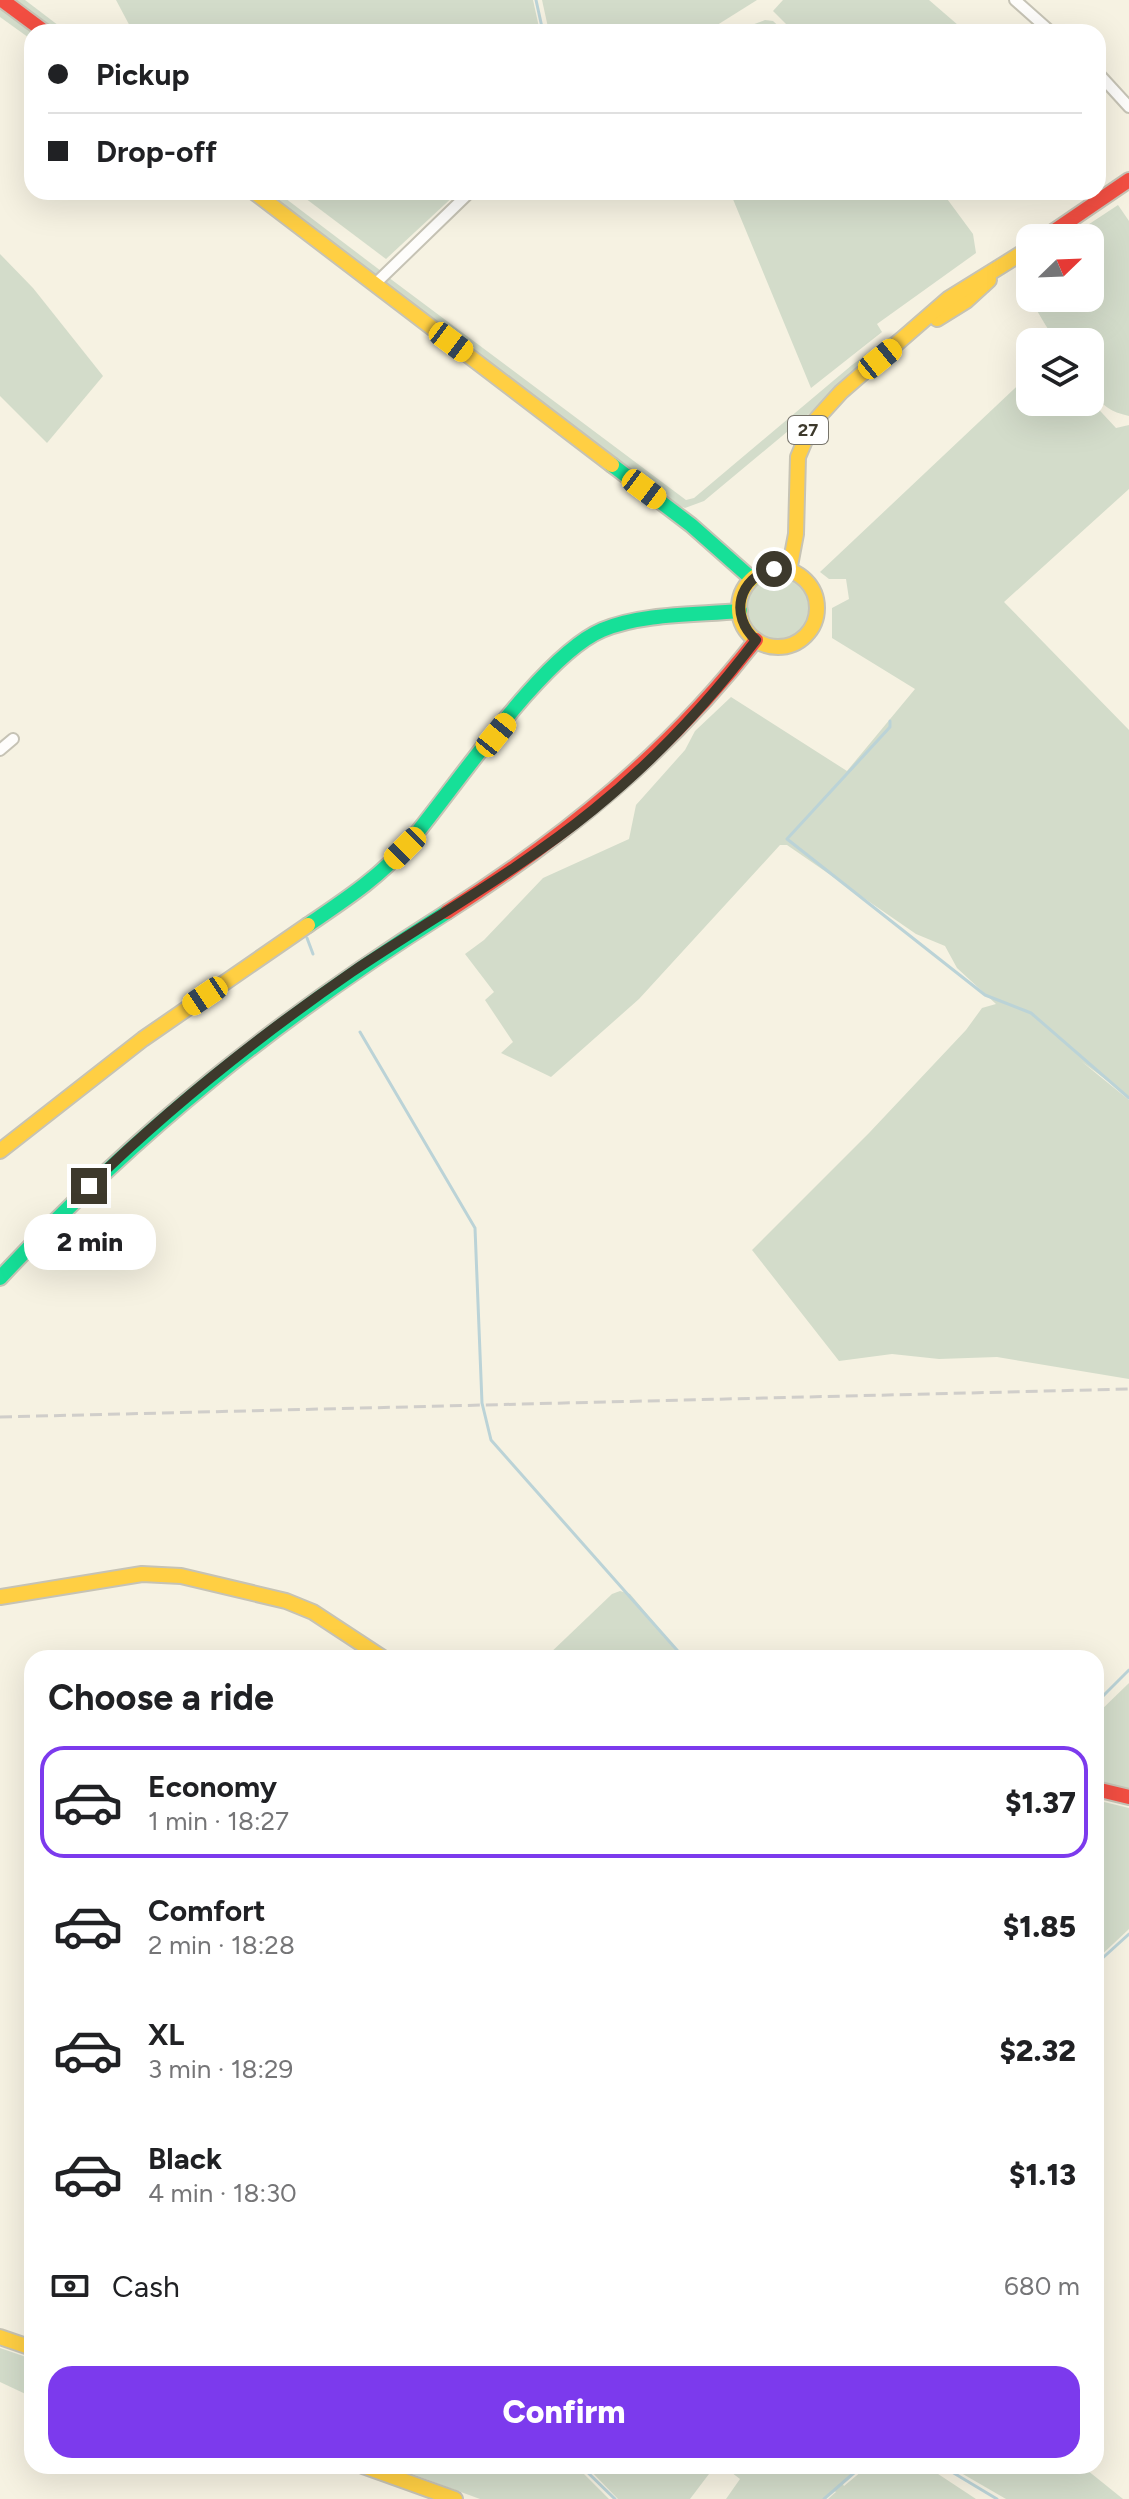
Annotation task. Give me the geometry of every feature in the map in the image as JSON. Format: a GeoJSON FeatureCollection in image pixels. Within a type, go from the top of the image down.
{"type":"FeatureCollection","features":[{"type":"Feature","properties":{"kind":"main road"},"geometry":{"type":"LineString","coordinates":[[2,0],[34,24]]}},
{"type":"Feature","properties":{"kind":"main road"},"geometry":{"type":"LineString","coordinates":[[1106,196],[1129,180]]}},
{"type":"Feature","properties":{"kind":"main road"},"geometry":{"type":"LineString","coordinates":[[265,200],[691,525],[752,579]]}},
{"type":"Feature","properties":{"kind":"main road"},"geometry":{"type":"LineString","coordinates":[[1065,224],[1100,200]]}},
{"type":"Feature","properties":{"kind":"main road","name":"27"},"geometry":{"type":"LineString","coordinates":[[789,571],[796,534],[796,466],[807,431],[841,392],[913,333],[966,301],[1016,258]]}},
{"type":"Feature","properties":{"kind":"main road"},"geometry":{"type":"LineString","coordinates":[[769,570],[789,571],[803,578],[813,591],[817,609],[814,623],[803,638],[789,645],[774,646],[756,640],[744,625],[740,611],[742,594],[752,579],[769,570]]}},
{"type":"Feature","properties":{"kind":"main road"},"geometry":{"type":"LineString","coordinates":[[0,1151],[131,1048],[368,884],[405,848],[546,673],[577,644],[602,630],[631,622],[740,611]]}},
{"type":"Feature","properties":{"kind":"main road"},"geometry":{"type":"LineString","coordinates":[[0,1278],[105,1170],[240,1054],[354,971],[543,847],[614,793],[686,724],[756,640]]}},
{"type":"Feature","properties":{"kind":"main road"},"geometry":{"type":"LineString","coordinates":[[0,1597],[142,1574],[181,1576],[286,1601],[313,1612],[371,1650]]}},
{"type":"Feature","properties":{"kind":"main road"},"geometry":{"type":"LineString","coordinates":[[1104,1791],[1129,1797]]}},
{"type":"Feature","properties":{"kind":"main road"},"geometry":{"type":"LineString","coordinates":[[0,2337],[24,2345]]}},
{"type":"Feature","properties":{"kind":"main road"},"geometry":{"type":"LineString","coordinates":[[385,2474],[455,2499]]}},
{"type":"Feature","properties":{"kind":"street"},"geometry":{"type":"LineString","coordinates":[[1015,0],[1042,24]]}},
{"type":"Feature","properties":{"kind":"street"},"geometry":{"type":"LineString","coordinates":[[1106,82],[1129,107]]}},
{"type":"Feature","properties":{"kind":"street"},"geometry":{"type":"LineString","coordinates":[[375,284],[462,200]]}},
{"type":"Feature","properties":{"kind":"street"},"geometry":{"type":"LineString","coordinates":[[0,750],[13,739]]}},
{"type":"Feature","properties":{"kind":"green space"},"geometry":{"type":"Polygon","coordinates":[[[11,0],[25,0],[56,24],[44,24],[11,0]]]}},
{"type":"Feature","properties":{"kind":"green space"},"geometry":{"type":"Polygon","coordinates":[[[116,0],[533,0],[538,24],[129,24],[116,0]]]}},
{"type":"Feature","properties":{"kind":"green space"},"geometry":{"type":"Polygon","coordinates":[[[542,0],[757,0],[719,24],[547,24],[542,0]]]}},
{"type":"Feature","properties":{"kind":"green space"},"geometry":{"type":"Polygon","coordinates":[[[783,0],[929,0],[957,24],[786,24],[773,11],[783,0]]]}},
{"type":"Feature","properties":{"kind":"green space"},"geometry":{"type":"Polygon","coordinates":[[[0,8],[24,25],[24,34],[0,17],[0,8]]]}},
{"type":"Feature","properties":{"kind":"green space"},"geometry":{"type":"Polygon","coordinates":[[[765,20],[776,24],[754,24],[765,20]]]}},
{"type":"Feature","properties":{"kind":"green space"},"geometry":{"type":"Polygon","coordinates":[[[275,200],[288,200],[381,271],[376,277],[275,200]]]}},
{"type":"Feature","properties":{"kind":"green space"},"geometry":{"type":"Polygon","coordinates":[[[308,200],[449,200],[386,259],[308,200]]]}},
{"type":"Feature","properties":{"kind":"green space"},"geometry":{"type":"Polygon","coordinates":[[[733,200],[948,200],[973,234],[976,253],[877,324],[882,332],[811,388],[733,200]]]}},
{"type":"Feature","properties":{"kind":"green space"},"geometry":{"type":"Polygon","coordinates":[[[1118,205],[1129,221],[1129,416],[1104,405],[1104,328],[1048,328],[1038,312],[1104,312],[1104,224],[1089,224],[1118,205]]]}},
{"type":"Feature","properties":{"kind":"green space"},"geometry":{"type":"Polygon","coordinates":[[[0,254],[33,288],[103,376],[47,443],[0,396],[0,254]]]}},
{"type":"Feature","properties":{"kind":"green space"},"geometry":{"type":"Polygon","coordinates":[[[388,277],[686,500],[694,498],[852,365],[936,303],[920,321],[704,501],[685,508],[672,503],[384,283],[388,277]]]}},
{"type":"Feature","properties":{"kind":"green space"},"geometry":{"type":"Polygon","coordinates":[[[1016,387],[1016,416],[1104,415],[1116,428],[1129,425],[1129,489],[1004,602],[1129,730],[1129,1097],[1081,1061],[1129,1100],[1129,1379],[997,1357],[939,1359],[892,1354],[839,1361],[752,1250],[869,1133],[966,1030],[982,1008],[996,1004],[957,968],[945,946],[916,934],[787,845],[780,845],[639,999],[551,1077],[501,1053],[513,1042],[485,1000],[494,992],[465,954],[484,940],[543,878],[629,839],[636,805],[685,750],[695,731],[731,697],[847,771],[915,689],[832,638],[832,608],[849,599],[846,579],[829,579],[820,572],[1016,387]]]}},
{"type":"Feature","properties":{"kind":"green space"},"geometry":{"type":"Polygon","coordinates":[[[778,577],[800,586],[809,608],[800,630],[778,639],[756,630],[747,608],[756,586],[778,577]]]}},
{"type":"Feature","properties":{"kind":"green space"},"geometry":{"type":"Polygon","coordinates":[[[620,1591],[630,1594],[677,1650],[553,1650],[612,1594],[620,1591]]]}},
{"type":"Feature","properties":{"kind":"green space"},"geometry":{"type":"Polygon","coordinates":[[[1129,1683],[1129,1791],[1104,1785],[1104,1707],[1129,1683]]]}},
{"type":"Feature","properties":{"kind":"green space"},"geometry":{"type":"Polygon","coordinates":[[[1104,1802],[1129,1808],[1129,1929],[1104,1952],[1104,1802]]]}},
{"type":"Feature","properties":{"kind":"green space"},"geometry":{"type":"Polygon","coordinates":[[[0,2348],[24,2356],[24,2393],[0,2382],[0,2348]]]}},
{"type":"Feature","properties":{"kind":"green space"},"geometry":{"type":"Polygon","coordinates":[[[412,2474],[584,2474],[609,2499],[480,2499],[412,2474]]]}},
{"type":"Feature","properties":{"kind":"green space"},"geometry":{"type":"Polygon","coordinates":[[[594,2474],[709,2474],[690,2499],[618,2499],[594,2474]]]}},
{"type":"Feature","properties":{"kind":"green space"},"geometry":{"type":"Polygon","coordinates":[[[733,2474],[853,2474],[842,2483],[844,2486],[858,2474],[938,2474],[976,2499],[828,2499],[836,2492],[833,2490],[823,2499],[726,2499],[740,2479],[733,2474]]]}},
{"type":"Feature","properties":{"kind":"green space"},"geometry":{"type":"Polygon","coordinates":[[[963,2474],[1092,2474],[1123,2499],[1006,2499],[963,2474]]]}},
{"type":"Feature","properties":{"kind":"waterway"},"geometry":{"type":"LineString","coordinates":[[536,0],[541,24]]}},
{"type":"Feature","properties":{"kind":"waterway"},"geometry":{"type":"LineString","coordinates":[[890,721],[890,727],[787,839],[985,995],[1031,1013],[1129,1098]]}},
{"type":"Feature","properties":{"kind":"waterway"},"geometry":{"type":"LineString","coordinates":[[307,938],[313,954]]}},
{"type":"Feature","properties":{"kind":"waterway"},"geometry":{"type":"LineString","coordinates":[[360,1032],[475,1228],[482,1403],[491,1440],[677,1650]]}},
{"type":"Feature","properties":{"kind":"waterway"},"geometry":{"type":"LineString","coordinates":[[1104,1695],[1129,1670]]}},
{"type":"Feature","properties":{"kind":"waterway"},"geometry":{"type":"LineString","coordinates":[[1104,1957],[1129,1934]]}},
{"type":"Feature","properties":{"kind":"waterway"},"geometry":{"type":"LineString","coordinates":[[589,2474],[615,2499]]}},
{"type":"Feature","properties":{"kind":"waterway"},"geometry":{"type":"LineString","coordinates":[[824,2499],[853,2474]]}},
{"type":"Feature","properties":{"kind":"waterway"},"geometry":{"type":"LineString","coordinates":[[955,2474],[997,2499]]}},
{"type":"Feature","properties":{"kind":"railway"},"geometry":{"type":"LineString","coordinates":[[0,1417],[1129,1389]]}},
{"type":"Feature","properties":{"kind":"traffic: fast"},"geometry":{"type":"LineString","coordinates":[[612,465],[691,525],[752,579]]}},
{"type":"Feature","properties":{"kind":"traffic: fast"},"geometry":{"type":"LineString","coordinates":[[308,925],[360,888],[396,857],[526,695],[578,644],[602,630],[635,620],[740,611]]}},
{"type":"Feature","properties":{"kind":"traffic: fast"},"geometry":{"type":"LineString","coordinates":[[0,1278],[104,1174],[211,1080],[325,994],[447,912]]}},
{"type":"Feature","properties":{"kind":"traffic: slow"},"geometry":{"type":"LineString","coordinates":[[264,200],[612,465]]}},
{"type":"Feature","properties":{"kind":"traffic: slow"},"geometry":{"type":"LineString","coordinates":[[789,571],[796,534],[798,457],[812,424],[841,392],[948,299],[1016,257]]}},
{"type":"Feature","properties":{"kind":"traffic: slow"},"geometry":{"type":"LineString","coordinates":[[937,319],[966,301],[989,280]]}},
{"type":"Feature","properties":{"kind":"traffic: slow"},"geometry":{"type":"LineString","coordinates":[[778,569],[793,572],[810,586],[817,608],[814,623],[800,640],[778,647],[763,644],[746,630],[739,608],[742,593],[756,576],[778,569]]}},
{"type":"Feature","properties":{"kind":"traffic: slow"},"geometry":{"type":"LineString","coordinates":[[0,1151],[143,1039],[308,925]]}},
{"type":"Feature","properties":{"kind":"traffic: slow"},"geometry":{"type":"LineString","coordinates":[[0,1597],[142,1574],[181,1576],[286,1601],[313,1612],[371,1650]]}},
{"type":"Feature","properties":{"kind":"traffic: slow"},"geometry":{"type":"LineString","coordinates":[[0,2337],[24,2345]]}},
{"type":"Feature","properties":{"kind":"traffic: slow"},"geometry":{"type":"LineString","coordinates":[[385,2474],[455,2499]]}},
{"type":"Feature","properties":{"kind":"traffic: jam"},"geometry":{"type":"LineString","coordinates":[[2,0],[34,24]]}},
{"type":"Feature","properties":{"kind":"traffic: jam"},"geometry":{"type":"LineString","coordinates":[[1106,196],[1129,180]]}},
{"type":"Feature","properties":{"kind":"traffic: jam"},"geometry":{"type":"LineString","coordinates":[[1065,224],[1100,200]]}},
{"type":"Feature","properties":{"kind":"traffic: jam"},"geometry":{"type":"LineString","coordinates":[[447,912],[533,853],[614,790],[688,719],[756,640]]}},
{"type":"Feature","properties":{"kind":"traffic: jam"},"geometry":{"type":"LineString","coordinates":[[1104,1791],[1129,1797]]}},
{"type":"Feature","properties":{"kind":"route"},"geometry":{"type":"LineString","coordinates":[[89,1186],[174,1108],[262,1037],[354,971],[543,847],[636,774],[686,724],[756,640],[742,622],[741,597],[747,584],[755,577],[774,569]]}}]}
